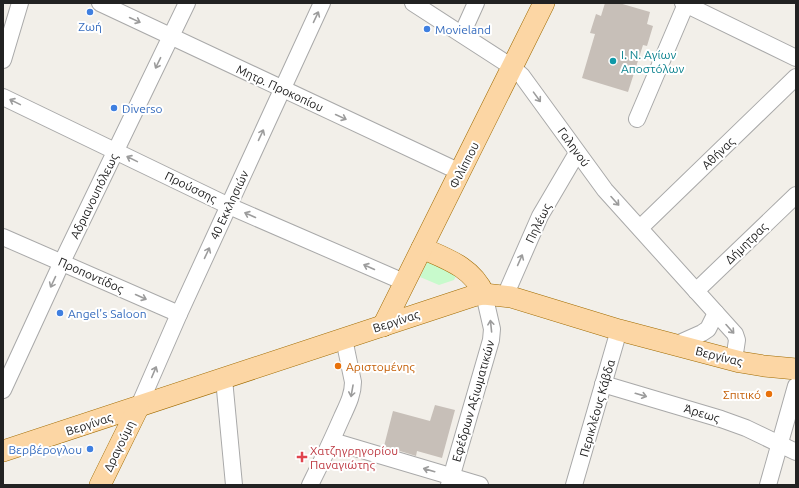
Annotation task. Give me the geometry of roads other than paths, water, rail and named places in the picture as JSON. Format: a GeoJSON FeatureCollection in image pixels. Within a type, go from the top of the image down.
{"type":"FeatureCollection","features":[{"type":"Feature","properties":{"kind":"main road","name":"Φιλίππου"},"geometry":{"type":"LineString","coordinates":[[383,326],[544,3]]}},
{"type":"Feature","properties":{"kind":"main road"},"geometry":{"type":"LineString","coordinates":[[422,248],[456,263],[465,269],[484,294]]}},
{"type":"Feature","properties":{"kind":"main road","name":"Βεργίνας"},"geometry":{"type":"LineString","coordinates":[[3,452],[473,296],[484,294],[505,296],[619,330],[734,360],[764,366],[796,369]]}},
{"type":"Feature","properties":{"kind":"main road","name":"Δραγούμη"},"geometry":{"type":"LineString","coordinates":[[100,485],[138,408]]}},
{"type":"Feature","properties":{"kind":"street"},"geometry":{"type":"LineString","coordinates":[[3,60],[20,3]]}},
{"type":"Feature","properties":{"kind":"street","name":"Μητρ. Προκοπίου"},"geometry":{"type":"LineString","coordinates":[[100,3],[460,172]]}},
{"type":"Feature","properties":{"kind":"street","name":"Αδριανουπόλεως"},"geometry":{"type":"LineString","coordinates":[[3,390],[62,262],[187,3]]}},
{"type":"Feature","properties":{"kind":"street","name":"40 Εκκλησιών"},"geometry":{"type":"LineString","coordinates":[[138,408],[179,314],[322,3]]}},
{"type":"Feature","properties":{"kind":"street","name":"Γαληνού"},"geometry":{"type":"LineString","coordinates":[[413,3],[512,67],[522,76],[577,153],[606,190],[735,334],[737,340],[734,360]]}},
{"type":"Feature","properties":{"kind":"street"},"geometry":{"type":"LineString","coordinates":[[462,34],[476,3]]}},
{"type":"Feature","properties":{"kind":"street"},"geometry":{"type":"LineString","coordinates":[[637,119],[684,4],[796,58]]}},
{"type":"Feature","properties":{"kind":"street","name":"Αθήνας"},"geometry":{"type":"LineString","coordinates":[[640,228],[796,77]]}},
{"type":"Feature","properties":{"kind":"street","name":"Προύσσης"},"geometry":{"type":"LineString","coordinates":[[3,97],[229,206],[404,282]]}},
{"type":"Feature","properties":{"kind":"street","name":"Πηλέως"},"geometry":{"type":"LineString","coordinates":[[505,296],[540,216],[577,153]]}},
{"type":"Feature","properties":{"kind":"street","name":"Δήμητρας"},"geometry":{"type":"LineString","coordinates":[[696,290],[796,195]]}},
{"type":"Feature","properties":{"kind":"street","name":"Προποντίδος"},"geometry":{"type":"LineString","coordinates":[[3,237],[179,314]]}},
{"type":"Feature","properties":{"kind":"street","name":"Εφέδρων Αξιωματικών"},"geometry":{"type":"LineString","coordinates":[[450,481],[491,340],[492,329],[484,294]]}},
{"type":"Feature","properties":{"kind":"street"},"geometry":{"type":"LineString","coordinates":[[675,344],[692,338],[708,329],[716,313]]}},
{"type":"Feature","properties":{"kind":"street","name":"Περικλέους Κάβδα"},"geometry":{"type":"LineString","coordinates":[[574,485],[619,330]]}},
{"type":"Feature","properties":{"kind":"street"},"geometry":{"type":"LineString","coordinates":[[310,485],[332,442],[351,397],[353,382],[344,339]]}},
{"type":"Feature","properties":{"kind":"street"},"geometry":{"type":"LineString","coordinates":[[224,379],[234,485]]}},
{"type":"Feature","properties":{"kind":"street","name":"Άρεως"},"geometry":{"type":"LineString","coordinates":[[603,384],[721,419],[796,452]]}},
{"type":"Feature","properties":{"kind":"street"},"geometry":{"type":"LineString","coordinates":[[768,485],[796,386]]}},
{"type":"Feature","properties":{"kind":"street"},"geometry":{"type":"LineString","coordinates":[[332,442],[450,481],[480,485]]}},
{"type":"Feature","properties":{"kind":"place","name":"Ζωή"},"geometry":{"type":"Point","coordinates":[90,12]}},
{"type":"Feature","properties":{"kind":"place","name":"Movieland"},"geometry":{"type":"Point","coordinates":[427,29]}},
{"type":"Feature","properties":{"kind":"place","name":"Ι. Ν. Αγίων Αποστόλων"},"geometry":{"type":"Point","coordinates":[613,61]}},
{"type":"Feature","properties":{"kind":"place","name":"Diverso"},"geometry":{"type":"Point","coordinates":[114,108]}},
{"type":"Feature","properties":{"kind":"place","name":"Angel's Saloon"},"geometry":{"type":"Point","coordinates":[60,313]}},
{"type":"Feature","properties":{"kind":"place","name":"Αριστομένης"},"geometry":{"type":"Point","coordinates":[338,366]}},
{"type":"Feature","properties":{"kind":"place","name":"Σπιτικό"},"geometry":{"type":"Point","coordinates":[769,394]}},
{"type":"Feature","properties":{"kind":"place","name":"Βερβέρογλου"},"geometry":{"type":"Point","coordinates":[90,449]}},
{"type":"Feature","properties":{"kind":"place","name":"Χατζηγρηγορίου Παναγιώτης"},"geometry":{"type":"Point","coordinates":[302,457]}}]}
